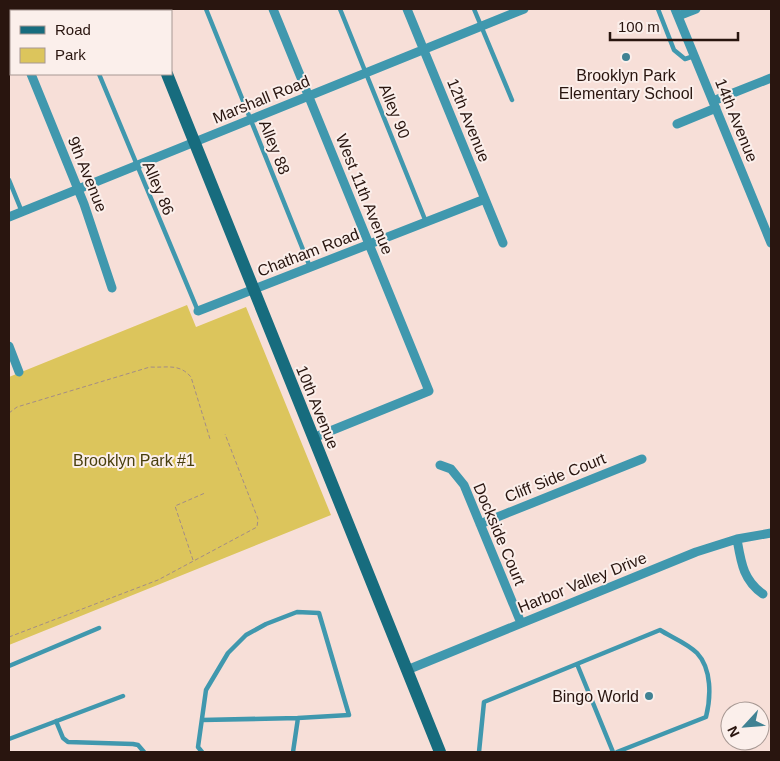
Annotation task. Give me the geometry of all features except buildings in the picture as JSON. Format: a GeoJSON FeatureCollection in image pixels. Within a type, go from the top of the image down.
{"type":"FeatureCollection","features":[{"type":"Feature","properties":{"kind":"street","name":"West 11th Avenue"},"geometry":{"type":"LineString","coordinates":[[273,9],[429,392],[313,438]]}},
{"type":"Feature","properties":{"kind":"street","name":"12th Avenue"},"geometry":{"type":"LineString","coordinates":[[408,9],[503,243]]}},
{"type":"Feature","properties":{"kind":"street","name":"Marshall Road"},"geometry":{"type":"LineString","coordinates":[[9,217],[524,9]]}},
{"type":"Feature","properties":{"kind":"street"},"geometry":{"type":"LineString","coordinates":[[676,12],[696,9]]}},
{"type":"Feature","properties":{"kind":"street","name":"14th Avenue"},"geometry":{"type":"LineString","coordinates":[[676,12],[771,243]]}},
{"type":"Feature","properties":{"kind":"street","name":"9th Avenue"},"geometry":{"type":"LineString","coordinates":[[31,75],[77,189],[112,288]]}},
{"type":"Feature","properties":{"kind":"street","name":"10th Avenue"},"geometry":{"type":"LineString","coordinates":[[166,75],[440,752]]}},
{"type":"Feature","properties":{"kind":"street"},"geometry":{"type":"LineString","coordinates":[[677,124],[771,78]]}},
{"type":"Feature","properties":{"kind":"street","name":"Chatham Road"},"geometry":{"type":"LineString","coordinates":[[198,311],[485,199]]}},
{"type":"Feature","properties":{"kind":"street"},"geometry":{"type":"LineString","coordinates":[[9,346],[19,372]]}},
{"type":"Feature","properties":{"kind":"street","name":"Cliff Side Court"},"geometry":{"type":"LineString","coordinates":[[480,524],[642,458]]}},
{"type":"Feature","properties":{"kind":"street","name":"Dockside Court"},"geometry":{"type":"LineString","coordinates":[[440,466],[451,469],[458,476],[521,623]]}},
{"type":"Feature","properties":{"kind":"street","name":"Harbor Valley Drive"},"geometry":{"type":"LineString","coordinates":[[407,670],[696,552],[737,539],[771,533]]}},
{"type":"Feature","properties":{"kind":"street"},"geometry":{"type":"LineString","coordinates":[[737,539],[742,569],[755,588],[763,594]]}},
{"type":"Feature","properties":{"kind":"lane","name":"Alley 88"},"geometry":{"type":"LineString","coordinates":[[206,9],[310,268]]}},
{"type":"Feature","properties":{"kind":"lane","name":"Alley 90"},"geometry":{"type":"LineString","coordinates":[[340,9],[426,222]]}},
{"type":"Feature","properties":{"kind":"lane"},"geometry":{"type":"LineString","coordinates":[[474,9],[512,100]]}},
{"type":"Feature","properties":{"kind":"lane"},"geometry":{"type":"LineString","coordinates":[[658,9],[677,54],[685,59],[694,56]]}},
{"type":"Feature","properties":{"kind":"lane","name":"Alley 86"},"geometry":{"type":"LineString","coordinates":[[100,75],[198,311]]}},
{"type":"Feature","properties":{"kind":"lane"},"geometry":{"type":"LineString","coordinates":[[9,180],[22,212]]}},
{"type":"Feature","properties":{"kind":"lane"},"geometry":{"type":"LineString","coordinates":[[202,720],[349,715],[319,613],[312,611],[297,612],[266,624],[246,635],[228,654],[206,690],[198,747],[202,752]]}},
{"type":"Feature","properties":{"kind":"lane"},"geometry":{"type":"LineString","coordinates":[[9,666],[99,628]]}},
{"type":"Feature","properties":{"kind":"lane"},"geometry":{"type":"LineString","coordinates":[[479,752],[484,702],[660,630],[691,648],[702,662],[710,688],[706,717],[615,752],[577,664]]}},
{"type":"Feature","properties":{"kind":"lane"},"geometry":{"type":"LineString","coordinates":[[9,739],[123,696]]}},
{"type":"Feature","properties":{"kind":"lane"},"geometry":{"type":"LineString","coordinates":[[293,752],[298,718]]}},
{"type":"Feature","properties":{"kind":"lane"},"geometry":{"type":"LineString","coordinates":[[56,721],[62,738],[68,742],[133,744],[138,745],[144,752]]}},
{"type":"Feature","properties":{"kind":"path"},"geometry":{"type":"LineString","coordinates":[[9,413],[17,407],[150,367],[172,365],[185,370],[191,377],[210,439]]}},
{"type":"Feature","properties":{"kind":"path"},"geometry":{"type":"LineString","coordinates":[[9,637],[158,580],[257,527],[258,519],[225,434]]}},
{"type":"Feature","properties":{"kind":"path"},"geometry":{"type":"LineString","coordinates":[[193,561],[175,506],[204,493]]}},
{"type":"Feature","properties":{"kind":"green space","name":"Brooklyn Park #1"},"geometry":{"type":"Polygon","coordinates":[[[187,305],[196,327],[246,307],[331,515],[9,645],[9,377],[187,305]]]}},
{"type":"Feature","properties":{"kind":"place","name":"Brooklyn Park Elementary School"},"geometry":{"type":"Point","coordinates":[626,57]}},
{"type":"Feature","properties":{"kind":"place","name":"Bingo World"},"geometry":{"type":"Point","coordinates":[649,696]}}]}
